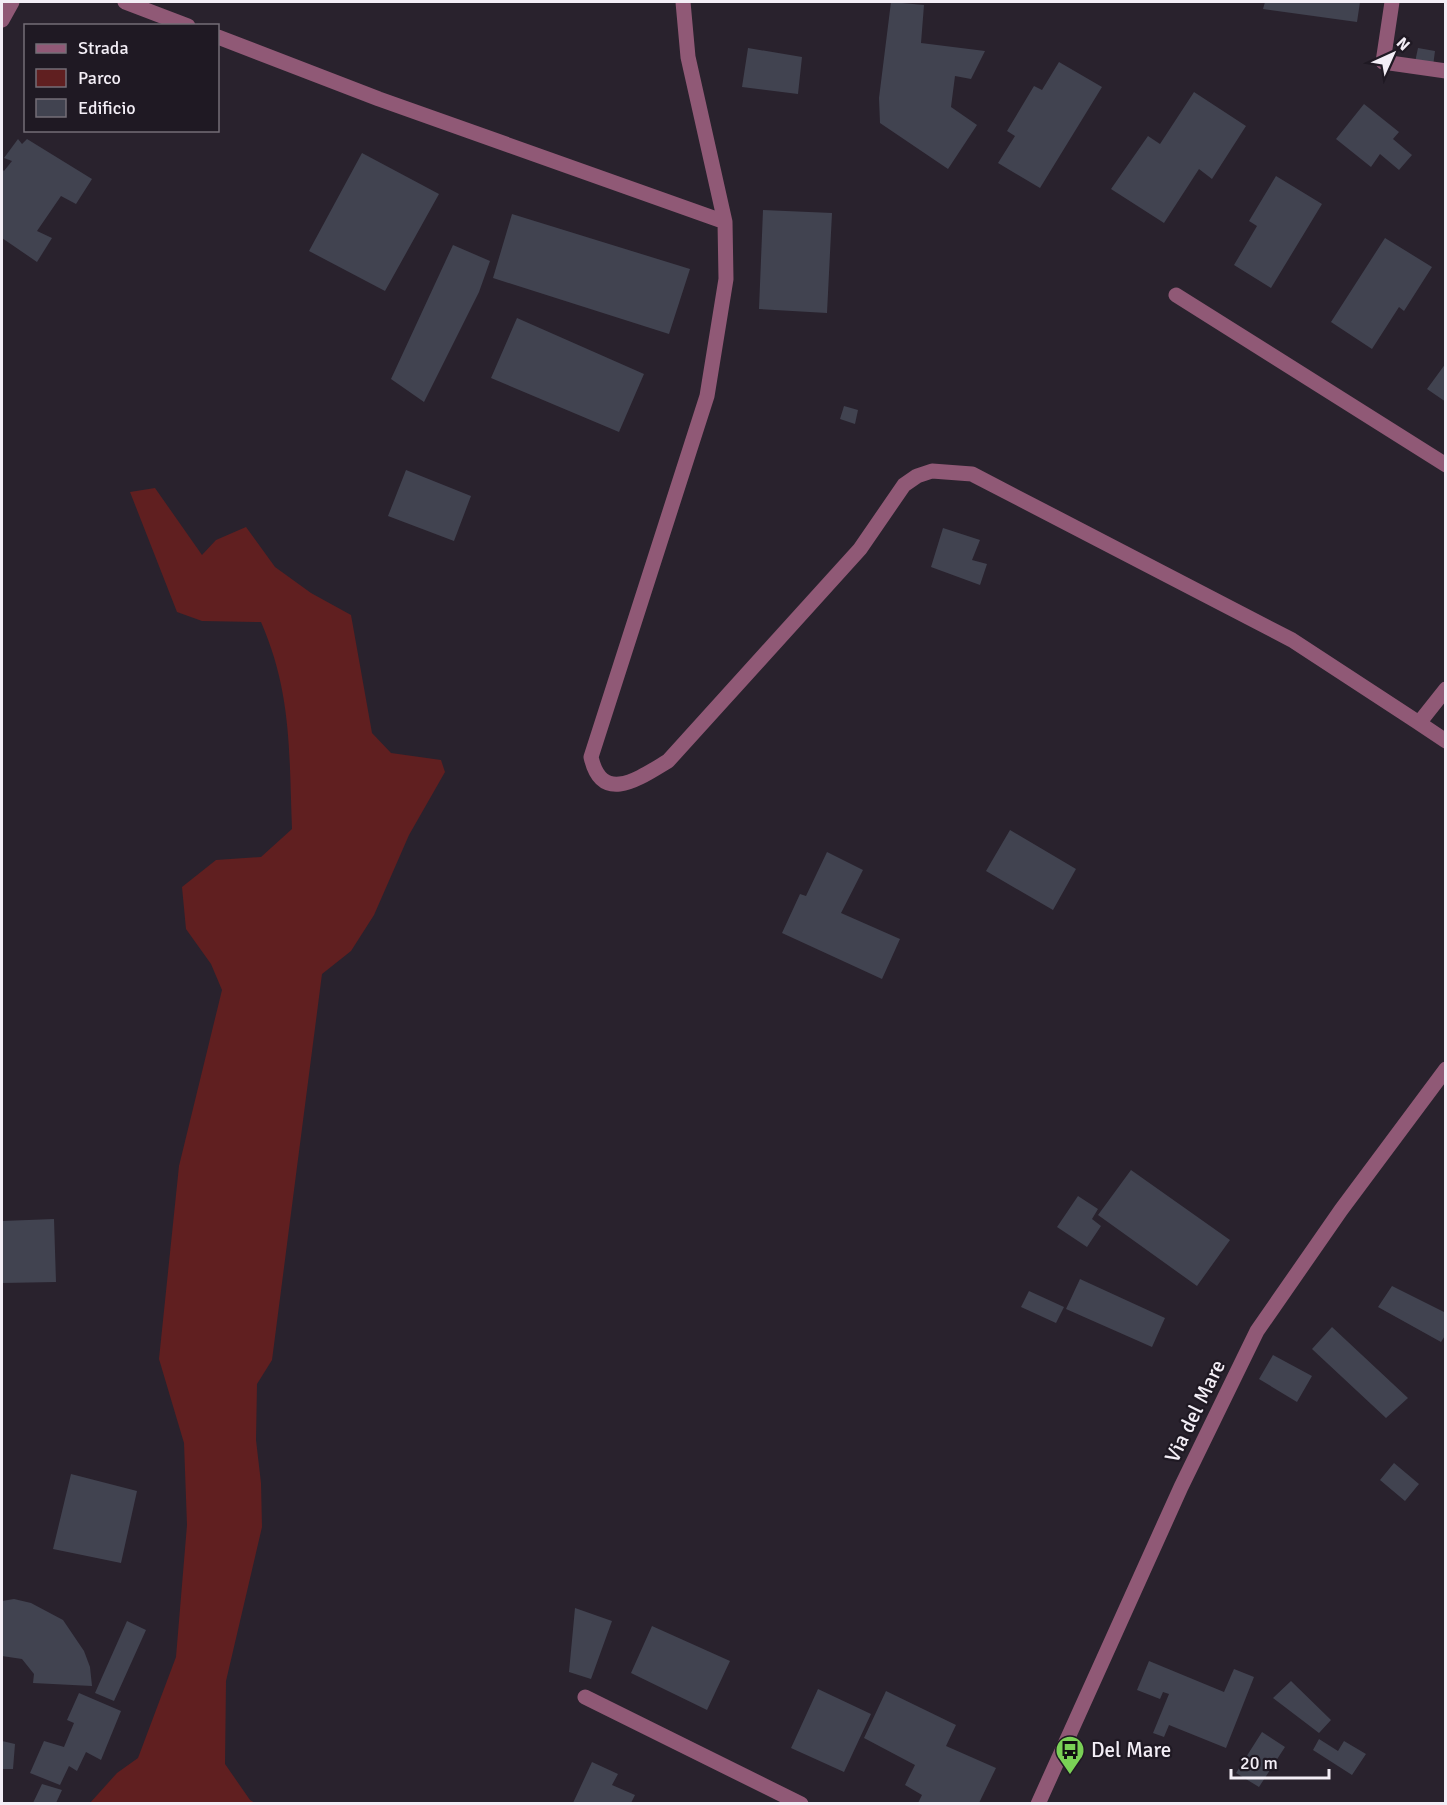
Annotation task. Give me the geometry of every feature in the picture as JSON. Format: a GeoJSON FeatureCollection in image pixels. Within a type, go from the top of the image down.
{"type":"FeatureCollection","features":[{"type":"Feature","properties":{"kind":"street"},"geometry":{"type":"LineString","coordinates":[[2,20],[12,2]]}},
{"type":"Feature","properties":{"kind":"street"},"geometry":{"type":"LineString","coordinates":[[125,2],[183,24]]}},
{"type":"Feature","properties":{"kind":"street"},"geometry":{"type":"LineString","coordinates":[[683,2],[688,57],[726,222],[726,279],[707,396],[591,757],[593,767],[607,782],[623,785],[632,783],[668,761],[860,549],[904,485],[917,476],[933,471],[972,474],[1292,640],[1446,741]]}},
{"type":"Feature","properties":{"kind":"street"},"geometry":{"type":"LineString","coordinates":[[1392,2],[1383,62],[1446,71]]}},
{"type":"Feature","properties":{"kind":"street"},"geometry":{"type":"LineString","coordinates":[[219,37],[379,99],[726,222]]}},
{"type":"Feature","properties":{"kind":"street"},"geometry":{"type":"LineString","coordinates":[[1176,295],[1446,465]]}},
{"type":"Feature","properties":{"kind":"street"},"geometry":{"type":"LineString","coordinates":[[1419,723],[1446,689]]}},
{"type":"Feature","properties":{"kind":"street","name":"Via del Mare"},"geometry":{"type":"LineString","coordinates":[[1038,1803],[1181,1487],[1257,1330],[1341,1210],[1446,1069]]}},
{"type":"Feature","properties":{"kind":"street"},"geometry":{"type":"LineString","coordinates":[[585,1697],[801,1803]]}},
{"type":"Feature","properties":{"kind":"green space"},"geometry":{"type":"Polygon","coordinates":[[[155,488],[202,555],[216,540],[246,527],[275,567],[311,593],[351,615],[372,733],[391,753],[441,760],[445,772],[409,835],[374,915],[351,951],[322,974],[272,1360],[257,1384],[256,1440],[261,1483],[262,1527],[226,1681],[225,1764],[250,1800],[255,1803],[90,1803],[117,1773],[138,1758],[176,1657],[187,1525],[184,1443],[159,1359],[179,1166],[222,990],[211,964],[186,929],[182,887],[216,860],[261,857],[292,829],[289,749],[284,699],[271,648],[261,622],[202,621],[177,612],[130,492],[155,488]]]}},
{"type":"Feature","properties":{"kind":"building"},"geometry":{"type":"Polygon","coordinates":[[[891,2],[924,5],[921,43],[985,51],[971,79],[955,76],[951,107],[977,125],[948,169],[880,123],[879,98],[891,2]]]}},
{"type":"Feature","properties":{"kind":"building"},"geometry":{"type":"Polygon","coordinates":[[[1265,2],[1360,2],[1357,22],[1263,9],[1265,2]]]}},
{"type":"Feature","properties":{"kind":"building"},"geometry":{"type":"Polygon","coordinates":[[[748,48],[802,57],[798,94],[742,87],[748,48]]]}},
{"type":"Feature","properties":{"kind":"building"},"geometry":{"type":"Polygon","coordinates":[[[1418,48],[1435,51],[1433,66],[1415,62],[1418,48]]]}},
{"type":"Feature","properties":{"kind":"building"},"geometry":{"type":"Polygon","coordinates":[[[1059,62],[1102,87],[1040,188],[998,163],[1015,136],[1007,131],[1034,86],[1042,90],[1059,62]]]}},
{"type":"Feature","properties":{"kind":"building"},"geometry":{"type":"Polygon","coordinates":[[[1194,92],[1246,126],[1212,179],[1199,169],[1164,223],[1111,189],[1148,136],[1160,144],[1194,92]]]}},
{"type":"Feature","properties":{"kind":"building"},"geometry":{"type":"Polygon","coordinates":[[[1364,104],[1399,132],[1393,139],[1412,155],[1399,170],[1380,154],[1371,167],[1336,139],[1364,104]]]}},
{"type":"Feature","properties":{"kind":"building"},"geometry":{"type":"Polygon","coordinates":[[[18,139],[22,144],[27,139],[92,179],[76,204],[61,196],[37,231],[52,238],[37,262],[2,238],[2,169],[4,171],[12,161],[4,158],[18,139]]]}},
{"type":"Feature","properties":{"kind":"building"},"geometry":{"type":"Polygon","coordinates":[[[362,153],[439,194],[385,291],[309,251],[362,153]]]}},
{"type":"Feature","properties":{"kind":"building"},"geometry":{"type":"Polygon","coordinates":[[[1276,176],[1322,204],[1271,288],[1234,265],[1257,226],[1249,221],[1276,176]]]}},
{"type":"Feature","properties":{"kind":"building"},"geometry":{"type":"Polygon","coordinates":[[[763,210],[832,213],[827,313],[759,309],[763,210]]]}},
{"type":"Feature","properties":{"kind":"building"},"geometry":{"type":"Polygon","coordinates":[[[512,214],[690,269],[669,334],[493,278],[512,214]]]}},
{"type":"Feature","properties":{"kind":"building"},"geometry":{"type":"Polygon","coordinates":[[[1385,238],[1432,267],[1404,311],[1399,307],[1372,349],[1331,322],[1385,238]]]}},
{"type":"Feature","properties":{"kind":"building"},"geometry":{"type":"Polygon","coordinates":[[[453,245],[490,261],[479,292],[424,402],[391,379],[453,245]]]}},
{"type":"Feature","properties":{"kind":"building"},"geometry":{"type":"Polygon","coordinates":[[[517,318],[644,374],[619,432],[491,378],[517,318]]]}},
{"type":"Feature","properties":{"kind":"building"},"geometry":{"type":"Polygon","coordinates":[[[1446,363],[1446,402],[1427,389],[1446,363]]]}},
{"type":"Feature","properties":{"kind":"building"},"geometry":{"type":"Polygon","coordinates":[[[844,406],[858,410],[855,424],[840,419],[844,406]]]}},
{"type":"Feature","properties":{"kind":"building"},"geometry":{"type":"Polygon","coordinates":[[[406,470],[471,496],[454,541],[388,516],[406,470]]]}},
{"type":"Feature","properties":{"kind":"building"},"geometry":{"type":"Polygon","coordinates":[[[943,528],[980,540],[972,560],[987,564],[980,585],[931,567],[943,528]]]}},
{"type":"Feature","properties":{"kind":"building"},"geometry":{"type":"Polygon","coordinates":[[[1010,830],[1076,869],[1053,910],[986,871],[1010,830]]]}},
{"type":"Feature","properties":{"kind":"building"},"geometry":{"type":"Polygon","coordinates":[[[827,852],[863,870],[841,913],[900,939],[882,979],[782,933],[800,894],[806,896],[827,852]]]}},
{"type":"Feature","properties":{"kind":"building"},"geometry":{"type":"Polygon","coordinates":[[[1131,1170],[1230,1240],[1197,1286],[1098,1215],[1131,1170]]]}},
{"type":"Feature","properties":{"kind":"building"},"geometry":{"type":"Polygon","coordinates":[[[1078,1196],[1098,1209],[1092,1219],[1101,1226],[1087,1247],[1057,1227],[1078,1196]]]}},
{"type":"Feature","properties":{"kind":"building"},"geometry":{"type":"Polygon","coordinates":[[[54,1219],[56,1282],[2,1283],[2,1221],[54,1219]]]}},
{"type":"Feature","properties":{"kind":"building"},"geometry":{"type":"Polygon","coordinates":[[[1080,1279],[1165,1318],[1152,1347],[1066,1309],[1080,1279]]]}},
{"type":"Feature","properties":{"kind":"building"},"geometry":{"type":"Polygon","coordinates":[[[1392,1286],[1446,1313],[1446,1334],[1441,1342],[1378,1307],[1392,1286]]]}},
{"type":"Feature","properties":{"kind":"building"},"geometry":{"type":"Polygon","coordinates":[[[1029,1291],[1064,1307],[1056,1323],[1021,1307],[1029,1291]]]}},
{"type":"Feature","properties":{"kind":"building"},"geometry":{"type":"Polygon","coordinates":[[[1332,1327],[1408,1398],[1386,1418],[1312,1349],[1332,1327]]]}},
{"type":"Feature","properties":{"kind":"building"},"geometry":{"type":"Polygon","coordinates":[[[1273,1355],[1312,1376],[1297,1402],[1259,1379],[1273,1355]]]}},
{"type":"Feature","properties":{"kind":"building"},"geometry":{"type":"Polygon","coordinates":[[[1394,1463],[1419,1484],[1405,1501],[1380,1480],[1394,1463]]]}},
{"type":"Feature","properties":{"kind":"building"},"geometry":{"type":"Polygon","coordinates":[[[71,1474],[137,1491],[121,1563],[53,1549],[71,1474]]]}},
{"type":"Feature","properties":{"kind":"building"},"geometry":{"type":"Polygon","coordinates":[[[14,1599],[31,1603],[63,1620],[84,1651],[90,1667],[92,1686],[33,1683],[34,1674],[22,1659],[2,1656],[2,1601],[14,1599]]]}},
{"type":"Feature","properties":{"kind":"building"},"geometry":{"type":"Polygon","coordinates":[[[575,1608],[612,1621],[591,1679],[569,1672],[575,1608]]]}},
{"type":"Feature","properties":{"kind":"building"},"geometry":{"type":"Polygon","coordinates":[[[127,1621],[146,1630],[114,1701],[95,1693],[127,1621]]]}},
{"type":"Feature","properties":{"kind":"building"},"geometry":{"type":"Polygon","coordinates":[[[652,1626],[730,1661],[707,1710],[631,1673],[652,1626]]]}},
{"type":"Feature","properties":{"kind":"building"},"geometry":{"type":"Polygon","coordinates":[[[1149,1661],[1224,1692],[1234,1669],[1254,1677],[1226,1748],[1169,1725],[1164,1737],[1153,1733],[1169,1694],[1163,1692],[1160,1699],[1137,1690],[1149,1661]]]}},
{"type":"Feature","properties":{"kind":"building"},"geometry":{"type":"Polygon","coordinates":[[[1291,1681],[1331,1720],[1319,1733],[1273,1698],[1291,1681]]]}},
{"type":"Feature","properties":{"kind":"building"},"geometry":{"type":"Polygon","coordinates":[[[818,1689],[871,1714],[844,1772],[791,1748],[818,1689]]]}},
{"type":"Feature","properties":{"kind":"building"},"geometry":{"type":"Polygon","coordinates":[[[886,1691],[956,1725],[946,1746],[996,1768],[979,1803],[918,1803],[922,1795],[905,1785],[915,1765],[864,1738],[886,1691]]]}},
{"type":"Feature","properties":{"kind":"building"},"geometry":{"type":"Polygon","coordinates":[[[79,1693],[121,1711],[101,1760],[86,1752],[77,1771],[69,1766],[60,1785],[30,1773],[44,1741],[64,1747],[74,1723],[67,1720],[79,1693]]]}},
{"type":"Feature","properties":{"kind":"building"},"geometry":{"type":"Polygon","coordinates":[[[1262,1732],[1285,1747],[1259,1787],[1236,1773],[1262,1732]]]}},
{"type":"Feature","properties":{"kind":"building"},"geometry":{"type":"Polygon","coordinates":[[[1319,1739],[1338,1751],[1344,1741],[1366,1754],[1352,1775],[1313,1750],[1319,1739]]]}},
{"type":"Feature","properties":{"kind":"building"},"geometry":{"type":"Polygon","coordinates":[[[2,1741],[15,1744],[13,1769],[2,1769],[2,1741]]]}},
{"type":"Feature","properties":{"kind":"building"},"geometry":{"type":"Polygon","coordinates":[[[592,1762],[618,1774],[612,1785],[635,1795],[631,1803],[573,1803],[592,1762]]]}},
{"type":"Feature","properties":{"kind":"building"},"geometry":{"type":"Polygon","coordinates":[[[42,1784],[62,1790],[56,1803],[33,1803],[42,1784]]]}},
{"type":"Feature","properties":{"kind":"place","name":"Del Mare"},"geometry":{"type":"Point","coordinates":[1070,1776]}}]}
